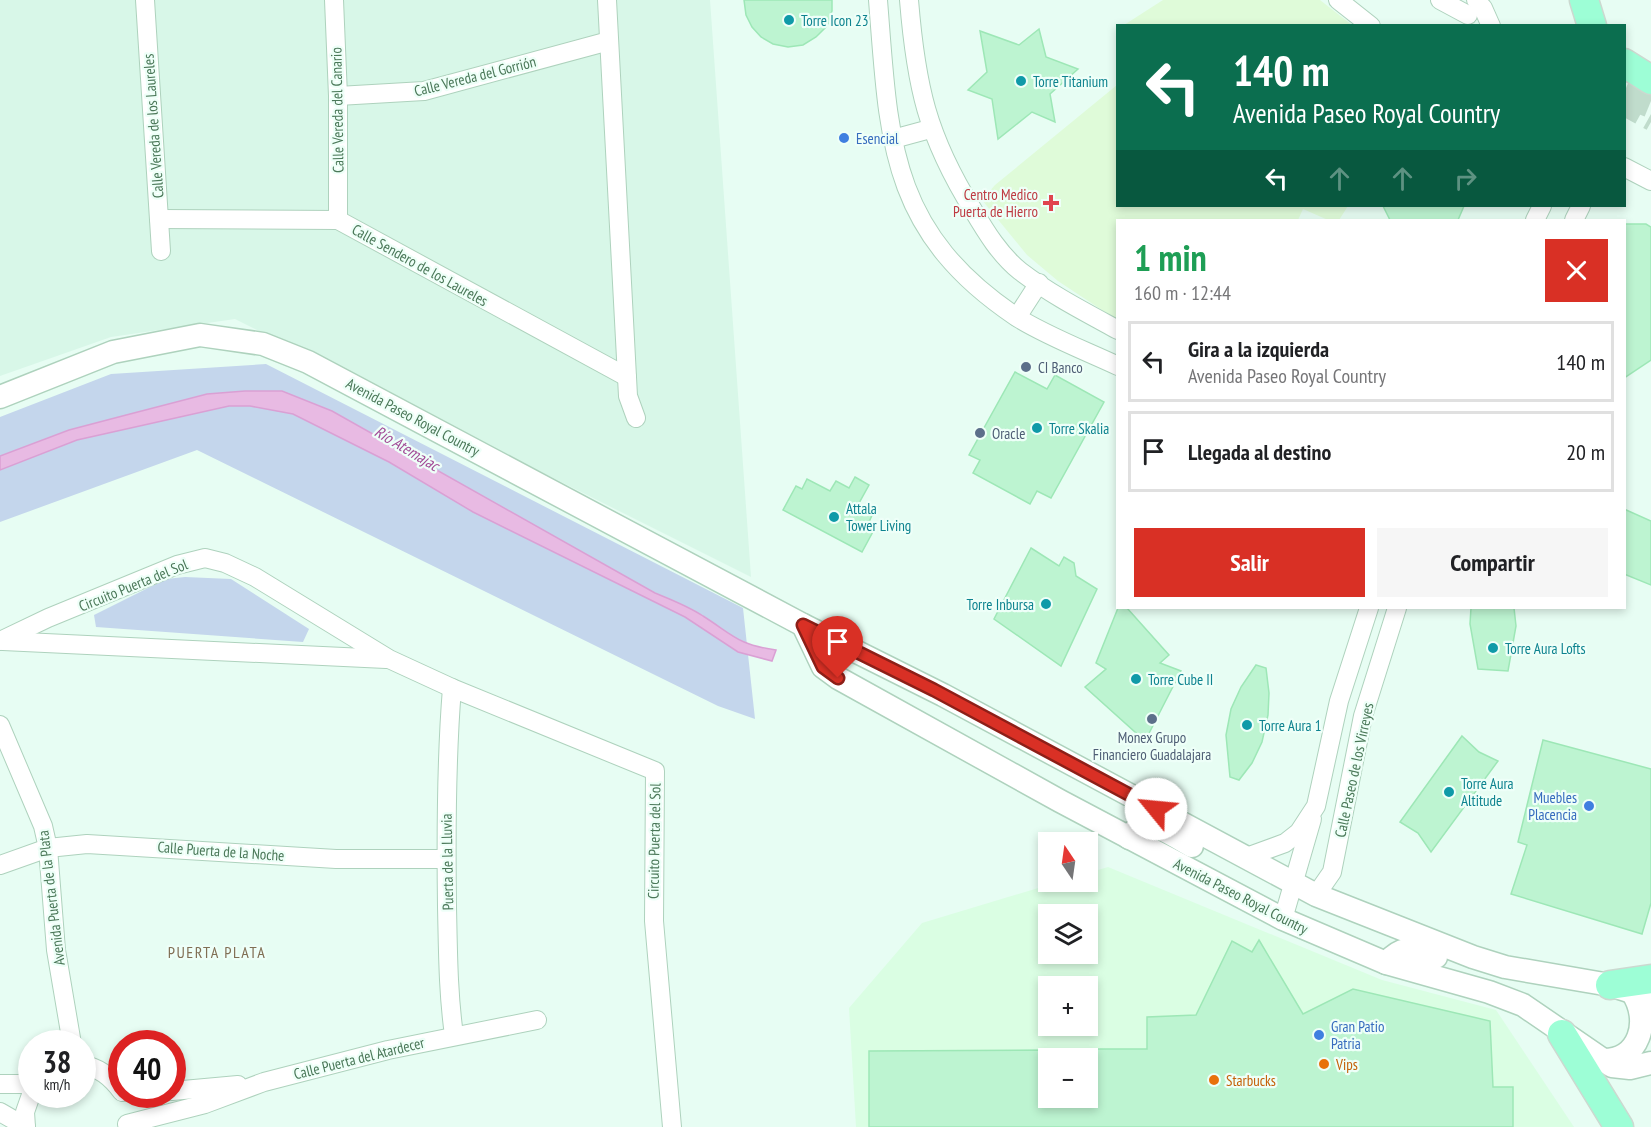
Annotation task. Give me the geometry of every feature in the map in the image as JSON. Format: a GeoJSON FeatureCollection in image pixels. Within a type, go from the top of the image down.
{"type":"FeatureCollection","features":[{"type":"Feature","properties":{"kind":"main road"},"geometry":{"type":"LineString","coordinates":[[1584,0],[1591,24]]}},
{"type":"Feature","properties":{"kind":"main road"},"geometry":{"type":"LineString","coordinates":[[1626,64],[1651,80]]}},
{"type":"Feature","properties":{"kind":"main road"},"geometry":{"type":"LineString","coordinates":[[1562,1034],[1619,1127]]}},
{"type":"Feature","properties":{"kind":"street","name":"Calle Vereda de los Laureles"},"geometry":{"type":"LineString","coordinates":[[145,0],[162,251]]}},
{"type":"Feature","properties":{"kind":"street","name":"Calle Vereda del Canario"},"geometry":{"type":"LineString","coordinates":[[334,0],[338,96],[338,220]]}},
{"type":"Feature","properties":{"kind":"street"},"geometry":{"type":"LineString","coordinates":[[607,0],[628,396],[636,418]]}},
{"type":"Feature","properties":{"kind":"street"},"geometry":{"type":"LineString","coordinates":[[878,0],[887,108],[897,160],[910,199],[931,238],[972,283],[1017,317],[1116,365]]}},
{"type":"Feature","properties":{"kind":"street"},"geometry":{"type":"LineString","coordinates":[[909,0],[915,62],[922,100],[930,129],[961,191],[997,248],[1020,270],[1116,329]]}},
{"type":"Feature","properties":{"kind":"street"},"geometry":{"type":"LineString","coordinates":[[1338,0],[1368,24]]}},
{"type":"Feature","properties":{"kind":"street"},"geometry":{"type":"LineString","coordinates":[[1440,0],[1472,8],[1484,8],[1490,24]]}},
{"type":"Feature","properties":{"kind":"street","name":"Calle Vereda del Gorrión"},"geometry":{"type":"LineString","coordinates":[[338,96],[424,91],[609,41]]}},
{"type":"Feature","properties":{"kind":"street"},"geometry":{"type":"LineString","coordinates":[[893,139],[930,129]]}},
{"type":"Feature","properties":{"kind":"street"},"geometry":{"type":"LineString","coordinates":[[1626,168],[1651,181]]}},
{"type":"Feature","properties":{"kind":"street","name":"Calle Sendero de los Laureles"},"geometry":{"type":"LineString","coordinates":[[159,219],[338,220],[627,377]]}},
{"type":"Feature","properties":{"kind":"street"},"geometry":{"type":"LineString","coordinates":[[1017,317],[1039,283]]}},
{"type":"Feature","properties":{"kind":"street","name":"Avenida Paseo Royal Country"},"geometry":{"type":"LineString","coordinates":[[0,397],[113,352],[200,335],[263,344],[308,362],[1316,895],[1412,934],[1505,967],[1631,986],[1651,1005]]}},
{"type":"Feature","properties":{"kind":"street","name":"Circuito Puerta del Sol"},"geometry":{"type":"LineString","coordinates":[[0,641],[48,618],[177,565],[205,558],[225,563],[255,577],[389,659],[452,688],[655,771],[654,921],[672,1127]]}},
{"type":"Feature","properties":{"kind":"street","name":"Calle Paseo de los Virreyes"},"geometry":{"type":"LineString","coordinates":[[1283,919],[1316,806],[1339,701],[1369,609]]}},
{"type":"Feature","properties":{"kind":"street","name":"Calle Paseo de los Virreyes"},"geometry":{"type":"LineString","coordinates":[[1316,895],[1332,872],[1361,725],[1397,609]]}},
{"type":"Feature","properties":{"kind":"street","name":"Avenida Paseo Royal Country"},"geometry":{"type":"LineString","coordinates":[[803,625],[823,667],[838,678],[1129,838],[1283,919],[1386,963],[1489,992],[1523,1005],[1600,1060],[1621,1068],[1651,1063]]}},
{"type":"Feature","properties":{"kind":"street","name":"Circuito Puerta del Sol"},"geometry":{"type":"LineString","coordinates":[[0,641],[389,659]]}},
{"type":"Feature","properties":{"kind":"street","name":"Puerta de la Lluvia"},"geometry":{"type":"LineString","coordinates":[[452,688],[447,777],[446,859],[450,999],[454,1035]]}},
{"type":"Feature","properties":{"kind":"street"},"geometry":{"type":"LineString","coordinates":[[927,727],[940,714],[948,714],[991,736],[1019,736]]}},
{"type":"Feature","properties":{"kind":"street","name":"Avenida Puerta de la Plata"},"geometry":{"type":"LineString","coordinates":[[0,725],[43,826],[48,848],[56,950],[70,1030]]}},
{"type":"Feature","properties":{"kind":"street","name":"Calle Paseo de los Virreyes"},"geometry":{"type":"LineString","coordinates":[[1244,858],[1285,843],[1299,832],[1316,806]]}},
{"type":"Feature","properties":{"kind":"street"},"geometry":{"type":"LineString","coordinates":[[1129,838],[1138,827],[1152,825],[1216,858],[1230,860],[1244,858]]}},
{"type":"Feature","properties":{"kind":"street","name":"Calle Puerta de la Noche"},"geometry":{"type":"LineString","coordinates":[[0,866],[48,848],[108,844],[336,859],[446,859]]}},
{"type":"Feature","properties":{"kind":"street"},"geometry":{"type":"LineString","coordinates":[[1283,919],[1299,910],[1316,895]]}},
{"type":"Feature","properties":{"kind":"street"},"geometry":{"type":"LineString","coordinates":[[1386,963],[1398,951],[1406,948],[1476,968],[1505,967]]}},
{"type":"Feature","properties":{"kind":"street"},"geometry":{"type":"LineString","coordinates":[[1600,1060],[1625,1056],[1638,1045],[1642,1037],[1645,1028],[1643,1008],[1631,986]]}},
{"type":"Feature","properties":{"kind":"street","name":"Calle Puerta del Atardecer"},"geometry":{"type":"LineString","coordinates":[[127,1126],[205,1104],[264,1082],[454,1035],[537,1020]]}},
{"type":"Feature","properties":{"kind":"street","name":"Calle Puerta del Atardecer"},"geometry":{"type":"LineString","coordinates":[[186,1090],[264,1082]]}},
{"type":"Feature","properties":{"kind":"street"},"geometry":{"type":"LineString","coordinates":[[0,1084],[18,1084]]}},
{"type":"Feature","properties":{"kind":"street"},"geometry":{"type":"LineString","coordinates":[[26,1108],[26,1127]]}},
{"type":"Feature","properties":{"kind":"street"},"geometry":{"type":"LineString","coordinates":[[127,1108],[127,1126]]}},
{"type":"Feature","properties":{"kind":"street"},"geometry":{"type":"LineString","coordinates":[[0,1112],[26,1127]]}},
{"type":"Feature","properties":{"kind":"shaded area"},"geometry":{"type":"Polygon","coordinates":[[[0,0],[710,0],[751,577],[235,319],[111,337],[0,376],[0,0]]]}},
{"type":"Feature","properties":{"kind":"shaded area"},"geometry":{"type":"Polygon","coordinates":[[[1163,0],[1320,0],[1351,24],[1126,24],[1163,0]]]}},
{"type":"Feature","properties":{"kind":"shaded area","name":"Centro Medico Puerta de Hierro"},"geometry":{"type":"Polygon","coordinates":[[[1116,86],[1116,207],[1347,207],[1340,219],[1326,219],[1303,209],[1298,219],[1116,219],[1116,319],[1058,281],[1027,255],[982,200],[995,185],[1116,86]]]}},
{"type":"Feature","properties":{"kind":"shaded area"},"geometry":{"type":"Polygon","coordinates":[[[266,364],[743,608],[755,719],[718,706],[197,450],[0,522],[0,417],[111,374],[266,364]]]}},
{"type":"Feature","properties":{"kind":"shaded area"},"geometry":{"type":"Polygon","coordinates":[[[282,391],[332,411],[655,593],[692,609],[744,642],[776,650],[772,661],[738,652],[685,617],[473,512],[389,462],[293,414],[250,406],[229,406],[77,440],[0,470],[0,456],[69,430],[207,394],[282,391]]]}},
{"type":"Feature","properties":{"kind":"shaded area"},"geometry":{"type":"Polygon","coordinates":[[[185,577],[231,579],[309,629],[303,642],[96,627],[94,615],[166,579],[185,577]]]}},
{"type":"Feature","properties":{"kind":"shaded area"},"geometry":{"type":"Polygon","coordinates":[[[1108,867],[1382,980],[1496,1010],[1574,1127],[856,1127],[849,1008],[922,923],[1038,888],[1038,892],[1098,892],[1098,870],[1108,867]]]}},
{"type":"Feature","properties":{"kind":"building","name":"Torre Icon 23"},"geometry":{"type":"Polygon","coordinates":[[[744,0],[832,0],[832,11],[827,26],[816,37],[803,45],[788,47],[773,44],[761,37],[752,27],[746,15],[744,0]]]}},
{"type":"Feature","properties":{"kind":"building","name":"Torre Titanium"},"geometry":{"type":"Polygon","coordinates":[[[1039,29],[1046,57],[1078,69],[1050,94],[1055,122],[1032,112],[998,139],[992,99],[968,90],[987,72],[980,31],[1019,45],[1039,29]]]}},
{"type":"Feature","properties":{"kind":"building"},"geometry":{"type":"Polygon","coordinates":[[[1384,207],[1464,207],[1458,219],[1390,219],[1384,207]]]}},
{"type":"Feature","properties":{"kind":"building"},"geometry":{"type":"Polygon","coordinates":[[[1626,224],[1646,224],[1651,227],[1651,360],[1626,377],[1626,224]]]}},
{"type":"Feature","properties":{"kind":"building","name":"Torre Skalia"},"geometry":{"type":"Polygon","coordinates":[[[1015,372],[1047,389],[1055,375],[1104,402],[1051,498],[1037,491],[1030,504],[973,473],[980,460],[969,455],[1015,372]]]}},
{"type":"Feature","properties":{"kind":"building","name":"Attala Tower Living"},"geometry":{"type":"Polygon","coordinates":[[[855,477],[869,485],[858,505],[873,513],[869,522],[876,526],[862,552],[783,510],[796,486],[802,489],[807,479],[830,491],[836,481],[849,488],[855,477]]]}},
{"type":"Feature","properties":{"kind":"building"},"geometry":{"type":"Polygon","coordinates":[[[1626,510],[1651,521],[1651,585],[1626,575],[1626,510]]]}},
{"type":"Feature","properties":{"kind":"building","name":"Torre Inbursa"},"geometry":{"type":"Polygon","coordinates":[[[1031,548],[1059,566],[1064,557],[1074,563],[1076,576],[1097,589],[1061,666],[994,619],[1031,548]]]}},
{"type":"Feature","properties":{"kind":"building","name":"Torre Cube II"},"geometry":{"type":"Polygon","coordinates":[[[1118,609],[1128,609],[1169,655],[1160,663],[1181,671],[1145,741],[1085,687],[1106,669],[1096,663],[1118,609]]]}},
{"type":"Feature","properties":{"kind":"building","name":"Torre Aura Lofts"},"geometry":{"type":"Polygon","coordinates":[[[1471,609],[1514,609],[1516,626],[1508,671],[1478,669],[1470,624],[1471,609]]]}},
{"type":"Feature","properties":{"kind":"building","name":"Torre Aura 1"},"geometry":{"type":"Polygon","coordinates":[[[1256,665],[1266,668],[1269,693],[1268,715],[1262,742],[1252,763],[1239,780],[1230,777],[1226,735],[1231,709],[1241,687],[1256,665]]]}},
{"type":"Feature","properties":{"kind":"building","name":"Torre Aura Altitude"},"geometry":{"type":"Polygon","coordinates":[[[1462,736],[1479,752],[1498,761],[1431,852],[1418,833],[1400,822],[1462,736]]]}},
{"type":"Feature","properties":{"kind":"building","name":"Muebles Placencia"},"geometry":{"type":"Polygon","coordinates":[[[1543,740],[1651,769],[1651,903],[1642,934],[1511,894],[1527,845],[1518,842],[1543,740]]]}},
{"type":"Feature","properties":{"kind":"building","name":"Gran Patio Patria"},"geometry":{"type":"Polygon","coordinates":[[[1259,940],[1303,1014],[1353,989],[1490,1021],[1493,1087],[1513,1087],[1513,1127],[869,1127],[869,1051],[1038,1050],[1038,1108],[1098,1108],[1098,1049],[1147,1049],[1147,1017],[1196,1015],[1232,941],[1252,952],[1259,940]]]}},
{"type":"Feature","properties":{"kind":"tunnel"},"geometry":{"type":"LineString","coordinates":[[1626,94],[1651,104]]}},
{"type":"Feature","properties":{"kind":"tunnel"},"geometry":{"type":"LineString","coordinates":[[1626,108],[1651,122]]}},
{"type":"Feature","properties":{"kind":"place","name":"Torre Icon 23"},"geometry":{"type":"Point","coordinates":[789,20]}},
{"type":"Feature","properties":{"kind":"place","name":"Torre Titanium"},"geometry":{"type":"Point","coordinates":[1021,81]}},
{"type":"Feature","properties":{"kind":"place","name":"Esencial"},"geometry":{"type":"Point","coordinates":[844,138]}},
{"type":"Feature","properties":{"kind":"place","name":"Centro Medico Puerta de Hierro"},"geometry":{"type":"Point","coordinates":[1051,203]}},
{"type":"Feature","properties":{"kind":"place","name":"CI Banco"},"geometry":{"type":"Point","coordinates":[1026,367]}},
{"type":"Feature","properties":{"kind":"place","name":"Torre Skalia"},"geometry":{"type":"Point","coordinates":[1037,428]}},
{"type":"Feature","properties":{"kind":"place","name":"Oracle"},"geometry":{"type":"Point","coordinates":[980,433]}},
{"type":"Feature","properties":{"kind":"place","name":"Attala Tower Living"},"geometry":{"type":"Point","coordinates":[834,517]}},
{"type":"Feature","properties":{"kind":"place","name":"Torre Inbursa"},"geometry":{"type":"Point","coordinates":[1046,604]}},
{"type":"Feature","properties":{"kind":"place","name":"Torre Aura Lofts"},"geometry":{"type":"Point","coordinates":[1493,648]}},
{"type":"Feature","properties":{"kind":"place","name":"Torre Cube II"},"geometry":{"type":"Point","coordinates":[1136,679]}},
{"type":"Feature","properties":{"kind":"place","name":"Monex Grupo Financiero Guadalajara"},"geometry":{"type":"Point","coordinates":[1152,719]}},
{"type":"Feature","properties":{"kind":"place","name":"Torre Aura 1"},"geometry":{"type":"Point","coordinates":[1247,725]}},
{"type":"Feature","properties":{"kind":"place","name":"Torre Aura Altitude"},"geometry":{"type":"Point","coordinates":[1449,792]}},
{"type":"Feature","properties":{"kind":"place","name":"Muebles Placencia"},"geometry":{"type":"Point","coordinates":[1589,806]}},
{"type":"Feature","properties":{"kind":"place","name":"Gran Patio Patria"},"geometry":{"type":"Point","coordinates":[1319,1035]}},
{"type":"Feature","properties":{"kind":"place","name":"Vips"},"geometry":{"type":"Point","coordinates":[1324,1064]}},
{"type":"Feature","properties":{"kind":"place","name":"Starbucks"},"geometry":{"type":"Point","coordinates":[1214,1080]}},
{"type":"Feature","properties":{"kind":"district","name":"PUERTA PLATA"},"geometry":{"type":"Point","coordinates":[217,952]}},
{"type":"Feature","properties":{"kind":"route"},"geometry":{"type":"LineString","coordinates":[[838,678],[823,667],[803,625],[934,690],[1156,809]]}},
{"type":"Feature","properties":{"kind":"water label","name":"Río Atemajac"},"geometry":{"type":"Point","coordinates":[407,448]}}]}
